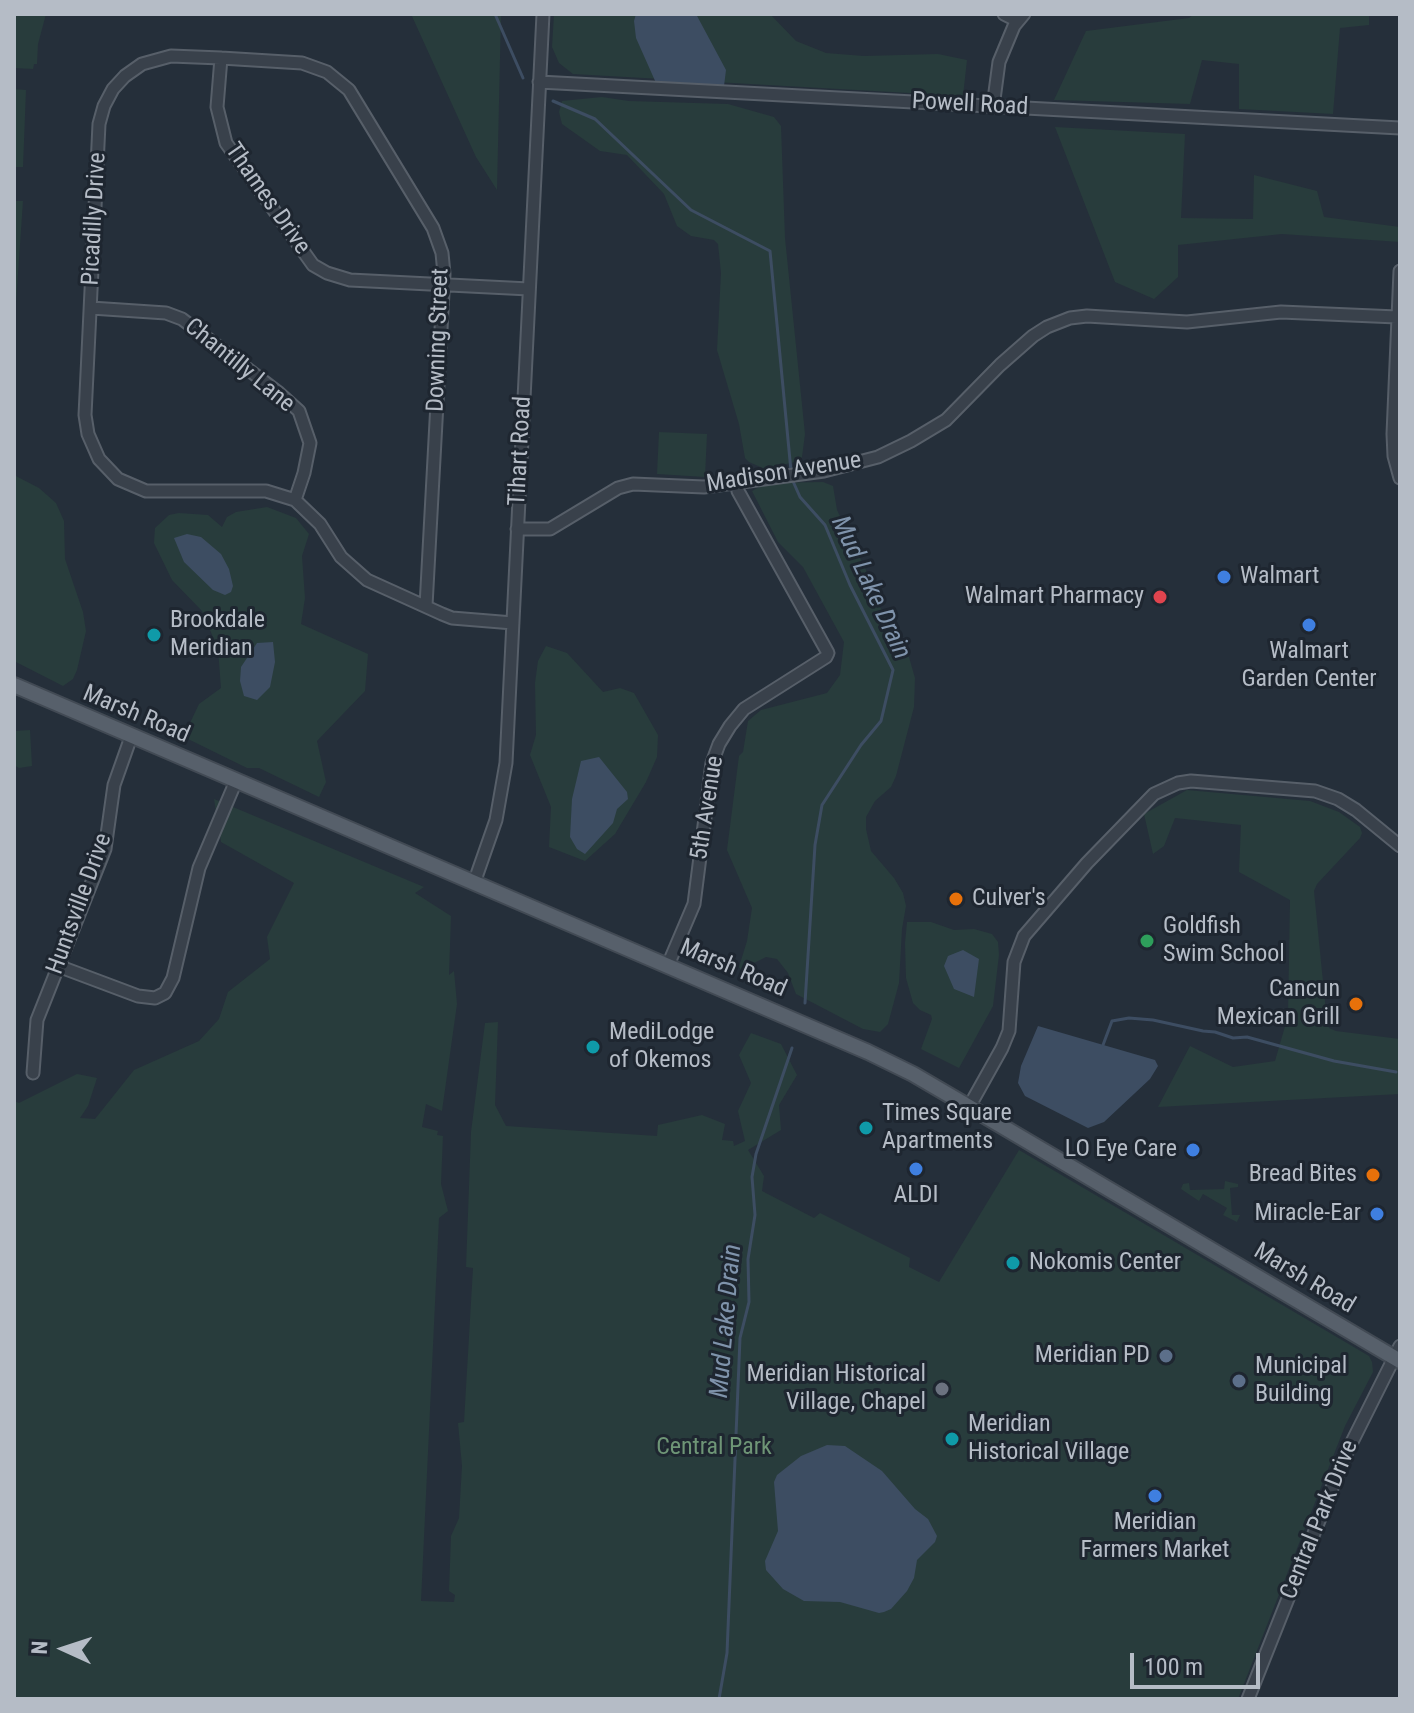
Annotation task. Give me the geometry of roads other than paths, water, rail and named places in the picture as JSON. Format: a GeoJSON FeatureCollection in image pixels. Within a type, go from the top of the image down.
{"type":"FeatureCollection","features":[{"type":"Feature","properties":{"kind":"main road","name":"Marsh Road"},"geometry":{"type":"LineString","coordinates":[[14,685],[868,1052],[913,1074],[1398,1355]]}},
{"type":"Feature","properties":{"kind":"street","name":"Tihart Road"},"geometry":{"type":"LineString","coordinates":[[474,883],[496,820],[504,776],[543,14]]}},
{"type":"Feature","properties":{"kind":"street"},"geometry":{"type":"LineString","coordinates":[[993,107],[999,62],[1021,18],[1004,14]]}},
{"type":"Feature","properties":{"kind":"street","name":"Picadilly Drive"},"geometry":{"type":"LineString","coordinates":[[221,58],[171,56],[151,61],[125,76],[108,97],[99,124],[85,415],[91,443],[104,467],[127,484],[156,493],[266,491],[295,500]]}},
{"type":"Feature","properties":{"kind":"street","name":"Downing Street"},"geometry":{"type":"LineString","coordinates":[[221,58],[302,63],[327,72],[349,90],[437,236],[443,261],[443,285],[426,606]]}},
{"type":"Feature","properties":{"kind":"street","name":"Thames Drive"},"geometry":{"type":"LineString","coordinates":[[221,58],[217,107],[226,143],[307,260],[342,279],[529,289]]}},
{"type":"Feature","properties":{"kind":"street","name":"Powell Road"},"geometry":{"type":"LineString","coordinates":[[539,82],[1400,128]]}},
{"type":"Feature","properties":{"kind":"street"},"geometry":{"type":"LineString","coordinates":[[1400,271],[1398,378],[1393,434],[1394,456],[1400,478]]}},
{"type":"Feature","properties":{"kind":"street","name":"Chantilly Lane"},"geometry":{"type":"LineString","coordinates":[[91,308],[158,312],[182,319],[299,411],[310,443],[295,500]]}},
{"type":"Feature","properties":{"kind":"street","name":"Madison Avenue"},"geometry":{"type":"LineString","coordinates":[[517,529],[550,529],[618,488],[633,484],[704,487],[848,466],[878,457],[929,431],[961,407],[1000,365],[1033,336],[1062,320],[1087,316],[1187,322],[1281,312],[1397,317]]}},
{"type":"Feature","properties":{"kind":"street","name":"5th Avenue"},"geometry":{"type":"LineString","coordinates":[[668,965],[694,904],[712,763],[719,744],[744,709],[828,653],[738,491],[737,483]]}},
{"type":"Feature","properties":{"kind":"street"},"geometry":{"type":"LineString","coordinates":[[295,500],[315,518],[341,557],[367,580],[459,619],[513,623]]}},
{"type":"Feature","properties":{"kind":"street","name":"Huntsville Drive"},"geometry":{"type":"LineString","coordinates":[[33,1073],[37,1020],[105,849],[114,785],[131,737]]}},
{"type":"Feature","properties":{"kind":"street"},"geometry":{"type":"LineString","coordinates":[[58,966],[138,996],[155,998],[165,993],[173,978],[199,868],[236,781]]}},
{"type":"Feature","properties":{"kind":"street"},"geometry":{"type":"LineString","coordinates":[[969,1107],[1006,1040],[1011,1021],[1014,962],[1024,936],[1087,863],[1154,794],[1178,783],[1191,781],[1315,791],[1347,804],[1400,846]]}},
{"type":"Feature","properties":{"kind":"street","name":"Central Park Drive"},"geometry":{"type":"LineString","coordinates":[[1248,1699],[1344,1458],[1398,1355]]}},
{"type":"Feature","properties":{"kind":"water"},"geometry":{"type":"Polygon","coordinates":[[[636,14],[696,14],[726,70],[724,86],[656,83],[636,38],[636,14]]]}},
{"type":"Feature","properties":{"kind":"water"},"geometry":{"type":"Polygon","coordinates":[[[187,534],[201,537],[221,554],[229,569],[233,586],[231,592],[225,595],[213,590],[184,562],[174,538],[187,534]]]}},
{"type":"Feature","properties":{"kind":"water"},"geometry":{"type":"Polygon","coordinates":[[[273,642],[275,662],[270,687],[257,700],[244,696],[240,681],[241,667],[257,643],[273,642]]]}},
{"type":"Feature","properties":{"kind":"water"},"geometry":{"type":"Polygon","coordinates":[[[599,757],[627,792],[628,799],[617,809],[613,823],[585,854],[577,849],[570,837],[572,799],[581,761],[599,757]]]}},
{"type":"Feature","properties":{"kind":"water"},"geometry":{"type":"Polygon","coordinates":[[[963,950],[979,959],[974,997],[954,989],[944,966],[948,956],[963,950]]]}},
{"type":"Feature","properties":{"kind":"water"},"geometry":{"type":"Polygon","coordinates":[[[1038,1026],[1155,1060],[1158,1066],[1150,1079],[1104,1122],[1088,1128],[1025,1096],[1018,1083],[1021,1066],[1038,1026]]]}},
{"type":"Feature","properties":{"kind":"water"},"geometry":{"type":"Polygon","coordinates":[[[827,1445],[845,1446],[882,1471],[915,1509],[928,1519],[937,1536],[917,1560],[914,1578],[907,1591],[891,1609],[884,1612],[840,1602],[804,1601],[783,1589],[766,1570],[765,1561],[778,1531],[774,1482],[777,1475],[801,1456],[827,1445]]]}},
{"type":"Feature","properties":{"kind":"waterway","name":"Mud Lake Drain"},"geometry":{"type":"LineString","coordinates":[[495,14],[523,78]]}},
{"type":"Feature","properties":{"kind":"waterway","name":"Mud Lake Drain"},"geometry":{"type":"LineString","coordinates":[[553,101],[595,119],[691,210],[770,251],[791,471]]}},
{"type":"Feature","properties":{"kind":"waterway","name":"Mud Lake Drain"},"geometry":{"type":"LineString","coordinates":[[792,479],[800,497],[825,525],[850,585],[893,670],[881,721],[861,745],[822,805],[815,845],[805,1003]]}},
{"type":"Feature","properties":{"kind":"waterway"},"geometry":{"type":"LineString","coordinates":[[1103,1045],[1112,1021],[1129,1018],[1153,1020],[1233,1038],[1247,1037],[1334,1061],[1396,1072]]}},
{"type":"Feature","properties":{"kind":"waterway","name":"Mud Lake Drain"},"geometry":{"type":"LineString","coordinates":[[719,1699],[727,1653],[740,1338],[749,1302],[748,1259],[755,1215],[752,1177],[756,1154],[792,1048]]}},
{"type":"Feature","properties":{"kind":"place","name":"Walmart"},"geometry":{"type":"Point","coordinates":[1224,577]}},
{"type":"Feature","properties":{"kind":"place","name":"Walmart Pharmacy"},"geometry":{"type":"Point","coordinates":[1160,597]}},
{"type":"Feature","properties":{"kind":"place","name":"Walmart Garden Center"},"geometry":{"type":"Point","coordinates":[1309,625]}},
{"type":"Feature","properties":{"kind":"place","name":"Brookdale Meridian"},"geometry":{"type":"Point","coordinates":[154,635]}},
{"type":"Feature","properties":{"kind":"place","name":"Culver's"},"geometry":{"type":"Point","coordinates":[956,899]}},
{"type":"Feature","properties":{"kind":"place","name":"Goldfish Swim School"},"geometry":{"type":"Point","coordinates":[1147,941]}},
{"type":"Feature","properties":{"kind":"place","name":"Cancun Mexican Grill"},"geometry":{"type":"Point","coordinates":[1356,1004]}},
{"type":"Feature","properties":{"kind":"place","name":"MediLodge of Okemos"},"geometry":{"type":"Point","coordinates":[593,1047]}},
{"type":"Feature","properties":{"kind":"place","name":"Times Square Apartments"},"geometry":{"type":"Point","coordinates":[866,1128]}},
{"type":"Feature","properties":{"kind":"place","name":"LO Eye Care"},"geometry":{"type":"Point","coordinates":[1193,1150]}},
{"type":"Feature","properties":{"kind":"place","name":"ALDI"},"geometry":{"type":"Point","coordinates":[916,1169]}},
{"type":"Feature","properties":{"kind":"place","name":"Bread Bites"},"geometry":{"type":"Point","coordinates":[1373,1175]}},
{"type":"Feature","properties":{"kind":"place","name":"Miracle-Ear"},"geometry":{"type":"Point","coordinates":[1377,1214]}},
{"type":"Feature","properties":{"kind":"place","name":"Nokomis Center"},"geometry":{"type":"Point","coordinates":[1013,1263]}},
{"type":"Feature","properties":{"kind":"place","name":"Meridian PD"},"geometry":{"type":"Point","coordinates":[1166,1356]}},
{"type":"Feature","properties":{"kind":"place","name":"Municipal Building"},"geometry":{"type":"Point","coordinates":[1239,1381]}},
{"type":"Feature","properties":{"kind":"place","name":"Meridian Historical Village, Chapel"},"geometry":{"type":"Point","coordinates":[942,1389]}},
{"type":"Feature","properties":{"kind":"place","name":"Meridian Historical Village"},"geometry":{"type":"Point","coordinates":[952,1439]}},
{"type":"Feature","properties":{"kind":"place","name":"Meridian Farmers Market"},"geometry":{"type":"Point","coordinates":[1155,1496]}},
{"type":"Feature","properties":{"kind":"park label","name":"Central Park"},"geometry":{"type":"Point","coordinates":[714,1448]}}]}
